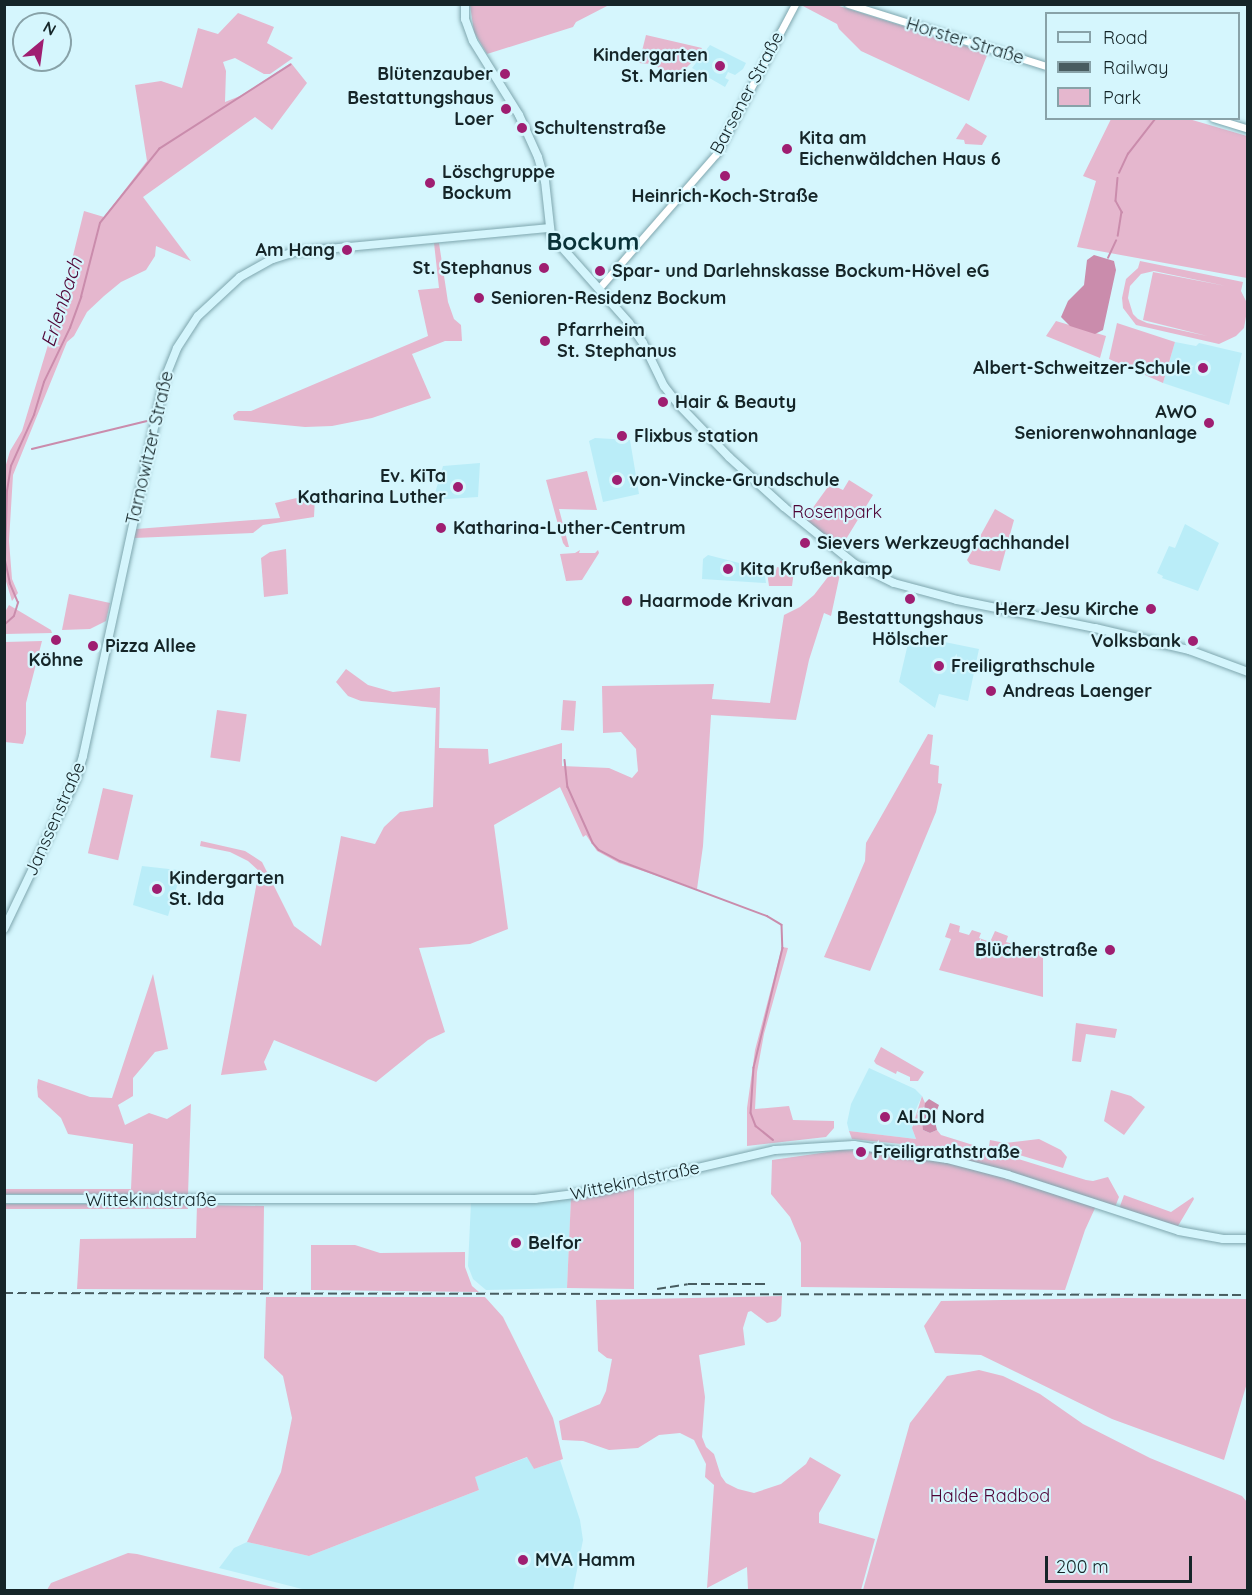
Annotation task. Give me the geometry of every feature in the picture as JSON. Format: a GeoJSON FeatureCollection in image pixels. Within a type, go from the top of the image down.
{"type":"FeatureCollection","features":[{"type":"Feature","properties":{"kind":"main road"},"geometry":{"type":"LineString","coordinates":[[465,4],[468,31],[519,115],[532,143],[545,181],[549,228],[562,249],[600,287],[638,334],[664,386],[678,404],[742,470],[864,570],[885,580],[923,592],[1189,650],[1248,672]]}},
{"type":"Feature","properties":{"kind":"main road","name":"Tarnowitzer Straße"},"geometry":{"type":"LineString","coordinates":[[108,635],[168,370],[194,321],[226,288],[262,265],[295,252],[549,228]]}},
{"type":"Feature","properties":{"kind":"main road","name":"Janssenstraße"},"geometry":{"type":"LineString","coordinates":[[4,929],[76,779],[87,743],[108,635]]}},
{"type":"Feature","properties":{"kind":"main road","name":"Wittekindstraße"},"geometry":{"type":"LineString","coordinates":[[4,1199],[536,1199],[609,1189],[775,1150],[854,1145],[905,1151],[967,1164],[1179,1231],[1223,1239],[1248,1239]]}},
{"type":"Feature","properties":{"kind":"street","name":"Barsener Straße"},"geometry":{"type":"LineString","coordinates":[[600,287],[716,154],[795,4]]}},
{"type":"Feature","properties":{"kind":"street","name":"Horster Straße"},"geometry":{"type":"LineString","coordinates":[[848,4],[1045,65]]}},
{"type":"Feature","properties":{"kind":"street"},"geometry":{"type":"LineString","coordinates":[[1219,120],[1248,129]]}},
{"type":"Feature","properties":{"kind":"shaded area","name":"Kindergarten St. Marien"},"geometry":{"type":"Polygon","coordinates":[[[710,45],[746,63],[743,69],[735,75],[728,72],[725,78],[729,80],[725,87],[692,68],[710,45]]]}},
{"type":"Feature","properties":{"kind":"shaded area"},"geometry":{"type":"Polygon","coordinates":[[[1094,255],[1114,261],[1116,270],[1103,330],[1095,334],[1070,326],[1061,317],[1068,301],[1084,285],[1087,260],[1094,255]]]}},
{"type":"Feature","properties":{"kind":"shaded area","name":"Albert-Schweitzer-Schule"},"geometry":{"type":"Polygon","coordinates":[[[1175,342],[1196,346],[1199,343],[1242,353],[1229,405],[1163,383],[1175,342]]]}},
{"type":"Feature","properties":{"kind":"shaded area","name":"von-Vincke-Grundschule"},"geometry":{"type":"Polygon","coordinates":[[[595,438],[630,440],[639,494],[603,502],[589,441],[595,438]]]}},
{"type":"Feature","properties":{"kind":"shaded area","name":"Ev. KiTa Katharina Luther"},"geometry":{"type":"Polygon","coordinates":[[[480,463],[478,497],[433,500],[443,466],[480,463]]]}},
{"type":"Feature","properties":{"kind":"shaded area"},"geometry":{"type":"Polygon","coordinates":[[[1185,524],[1219,543],[1198,591],[1162,578],[1163,576],[1157,573],[1169,546],[1175,548],[1185,524]]]}},
{"type":"Feature","properties":{"kind":"shaded area","name":"Kita Krußenkamp"},"geometry":{"type":"Polygon","coordinates":[[[708,555],[747,565],[746,569],[764,569],[766,583],[702,579],[703,559],[708,555]]]}},
{"type":"Feature","properties":{"kind":"shaded area","name":"Freiligrathschule"},"geometry":{"type":"Polygon","coordinates":[[[910,635],[979,649],[968,701],[939,694],[935,708],[899,682],[910,635]]]}},
{"type":"Feature","properties":{"kind":"shaded area","name":"Kindergarten St. Ida"},"geometry":{"type":"Polygon","coordinates":[[[142,866],[178,870],[181,873],[168,916],[133,905],[142,866]]]}},
{"type":"Feature","properties":{"kind":"shaded area"},"geometry":{"type":"Polygon","coordinates":[[[869,1068],[915,1089],[922,1096],[913,1116],[912,1128],[916,1139],[849,1131],[847,1123],[851,1104],[869,1068]]]}},
{"type":"Feature","properties":{"kind":"shaded area"},"geometry":{"type":"Polygon","coordinates":[[[929,1099],[939,1105],[934,1118],[937,1130],[930,1133],[923,1130],[922,1119],[925,1103],[929,1099]]]}},
{"type":"Feature","properties":{"kind":"shaded area"},"geometry":{"type":"Polygon","coordinates":[[[571,1197],[567,1288],[486,1290],[473,1279],[468,1266],[471,1202],[571,1197]]]}},
{"type":"Feature","properties":{"kind":"shaded area"},"geometry":{"type":"Polygon","coordinates":[[[528,1457],[534,1469],[560,1460],[580,1520],[583,1540],[573,1590],[306,1590],[219,1568],[234,1548],[247,1542],[309,1556],[479,1490],[474,1477],[528,1457]]]}},
{"type":"Feature","properties":{"kind":"green space"},"geometry":{"type":"Polygon","coordinates":[[[470,5],[609,5],[576,22],[573,27],[487,54],[474,32],[470,5]]]}},
{"type":"Feature","properties":{"kind":"green space"},"geometry":{"type":"Polygon","coordinates":[[[801,5],[836,5],[988,53],[969,101],[861,51],[839,29],[837,24],[801,5]]]}},
{"type":"Feature","properties":{"kind":"green space"},"geometry":{"type":"Polygon","coordinates":[[[238,13],[274,27],[267,43],[293,58],[270,74],[264,74],[235,58],[223,62],[226,71],[225,102],[240,96],[291,63],[307,83],[272,130],[255,117],[143,197],[191,261],[156,246],[155,256],[146,270],[121,282],[104,296],[87,312],[74,336],[67,342],[13,475],[9,541],[12,579],[18,593],[12,601],[5,578],[5,468],[10,451],[22,431],[64,292],[84,211],[104,217],[147,161],[135,85],[161,81],[182,88],[198,28],[218,34],[238,13]]]}},
{"type":"Feature","properties":{"kind":"green space"},"geometry":{"type":"Polygon","coordinates":[[[646,35],[702,48],[686,68],[683,67],[678,77],[651,64],[639,63],[646,35]]]}},
{"type":"Feature","properties":{"kind":"green space"},"geometry":{"type":"Polygon","coordinates":[[[1111,120],[1192,120],[1247,136],[1247,278],[1077,247],[1096,181],[1083,176],[1111,120]]]}},
{"type":"Feature","properties":{"kind":"green space"},"geometry":{"type":"Polygon","coordinates":[[[966,123],[987,136],[982,145],[965,144],[964,140],[956,139],[966,123]]]}},
{"type":"Feature","properties":{"kind":"green space"},"geometry":{"type":"Polygon","coordinates":[[[434,243],[439,243],[448,302],[454,319],[461,325],[462,341],[445,341],[412,354],[431,398],[372,418],[332,426],[305,427],[234,420],[233,415],[238,411],[251,411],[428,336],[418,290],[439,288],[434,243]]]}},
{"type":"Feature","properties":{"kind":"green space"},"geometry":{"type":"Polygon","coordinates":[[[1140,261],[1243,282],[1241,291],[1248,305],[1244,328],[1236,336],[1219,344],[1136,325],[1123,308],[1122,298],[1126,279],[1138,268],[1140,261]],[[1154,271],[1141,274],[1130,286],[1128,298],[1133,314],[1138,319],[1207,336],[1143,320],[1153,272],[1226,286],[1154,271]]]}},
{"type":"Feature","properties":{"kind":"green space"},"geometry":{"type":"Polygon","coordinates":[[[1056,321],[1106,336],[1100,358],[1046,336],[1056,321]]]}},
{"type":"Feature","properties":{"kind":"green space"},"geometry":{"type":"Polygon","coordinates":[[[1117,323],[1175,342],[1163,383],[1109,359],[1117,323]]]}},
{"type":"Feature","properties":{"kind":"green space"},"geometry":{"type":"Polygon","coordinates":[[[587,471],[597,510],[559,509],[569,547],[566,547],[546,480],[587,471]]]}},
{"type":"Feature","properties":{"kind":"green space","name":"Rosenpark"},"geometry":{"type":"Polygon","coordinates":[[[849,480],[873,495],[840,549],[804,520],[830,484],[843,490],[849,480]]]}},
{"type":"Feature","properties":{"kind":"green space"},"geometry":{"type":"Polygon","coordinates":[[[301,497],[315,497],[314,517],[263,525],[253,533],[134,538],[136,529],[280,518],[275,503],[301,497]]]}},
{"type":"Feature","properties":{"kind":"green space"},"geometry":{"type":"Polygon","coordinates":[[[995,509],[1014,520],[1000,571],[970,564],[967,560],[995,509]]]}},
{"type":"Feature","properties":{"kind":"green space"},"geometry":{"type":"Polygon","coordinates":[[[286,549],[288,594],[264,597],[261,558],[270,552],[286,549]]]}},
{"type":"Feature","properties":{"kind":"green space"},"geometry":{"type":"Polygon","coordinates":[[[580,550],[579,553],[595,553],[598,550],[599,553],[582,580],[566,581],[560,554],[575,553],[580,550]]]}},
{"type":"Feature","properties":{"kind":"green space"},"geometry":{"type":"Polygon","coordinates":[[[841,560],[865,577],[840,574],[831,616],[824,613],[809,660],[796,720],[711,715],[703,846],[697,889],[619,863],[597,851],[586,835],[583,837],[560,787],[494,825],[508,929],[470,944],[419,948],[445,1032],[428,1040],[376,1082],[274,1040],[264,1062],[267,1070],[221,1075],[259,871],[248,861],[230,852],[200,846],[201,841],[245,851],[262,862],[294,926],[321,946],[341,836],[375,844],[384,827],[400,812],[433,807],[436,708],[361,701],[348,696],[336,682],[346,669],[368,685],[393,692],[440,687],[439,748],[488,749],[489,764],[562,743],[562,766],[609,768],[632,778],[638,771],[636,749],[621,732],[603,733],[602,686],[714,684],[712,699],[770,703],[784,615],[800,607],[814,595],[841,560]]]}},
{"type":"Feature","properties":{"kind":"green space"},"geometry":{"type":"Polygon","coordinates":[[[777,567],[794,571],[792,586],[769,586],[767,572],[775,574],[777,567]]]}},
{"type":"Feature","properties":{"kind":"green space"},"geometry":{"type":"Polygon","coordinates":[[[69,594],[110,603],[106,621],[90,629],[62,630],[69,594]]]}},
{"type":"Feature","properties":{"kind":"green space"},"geometry":{"type":"Polygon","coordinates":[[[9,605],[51,630],[52,633],[5,634],[5,612],[9,605]]]}},
{"type":"Feature","properties":{"kind":"green space"},"geometry":{"type":"Polygon","coordinates":[[[42,641],[26,703],[26,734],[23,744],[5,742],[5,642],[42,641]]]}},
{"type":"Feature","properties":{"kind":"green space"},"geometry":{"type":"Polygon","coordinates":[[[563,700],[576,701],[574,731],[561,730],[563,700]]]}},
{"type":"Feature","properties":{"kind":"green space"},"geometry":{"type":"Polygon","coordinates":[[[217,710],[247,714],[240,762],[210,758],[217,710]]]}},
{"type":"Feature","properties":{"kind":"green space"},"geometry":{"type":"Polygon","coordinates":[[[928,734],[933,735],[930,764],[939,766],[938,783],[942,784],[936,812],[870,971],[824,957],[865,861],[866,843],[928,734]]]}},
{"type":"Feature","properties":{"kind":"green space"},"geometry":{"type":"Polygon","coordinates":[[[103,788],[133,795],[118,860],[88,853],[103,788]]]}},
{"type":"Feature","properties":{"kind":"green space"},"geometry":{"type":"Polygon","coordinates":[[[950,923],[960,926],[959,932],[969,935],[972,930],[981,933],[979,938],[990,942],[995,931],[1008,936],[1006,942],[1025,947],[1024,953],[1035,956],[1037,951],[1048,953],[1047,958],[1043,958],[1043,997],[939,970],[951,939],[945,937],[950,923]]]}},
{"type":"Feature","properties":{"kind":"green space"},"geometry":{"type":"Polygon","coordinates":[[[782,947],[788,948],[764,1034],[757,1072],[755,1109],[789,1106],[793,1120],[834,1121],[834,1128],[826,1137],[747,1146],[747,1108],[755,1050],[782,947]]]}},
{"type":"Feature","properties":{"kind":"green space"},"geometry":{"type":"Polygon","coordinates":[[[153,974],[168,1049],[155,1052],[133,1078],[133,1096],[118,1105],[125,1125],[149,1113],[167,1119],[191,1104],[188,1195],[5,1194],[5,1189],[131,1189],[133,1144],[68,1134],[61,1118],[38,1097],[37,1087],[38,1079],[90,1097],[112,1098],[153,974]]]}},
{"type":"Feature","properties":{"kind":"green space"},"geometry":{"type":"Polygon","coordinates":[[[1076,1023],[1117,1029],[1115,1038],[1086,1034],[1081,1062],[1072,1061],[1076,1023]]]}},
{"type":"Feature","properties":{"kind":"green space"},"geometry":{"type":"Polygon","coordinates":[[[881,1047],[924,1072],[918,1081],[910,1081],[910,1077],[897,1071],[896,1074],[876,1064],[874,1061],[881,1047]]]}},
{"type":"Feature","properties":{"kind":"green space"},"geometry":{"type":"Polygon","coordinates":[[[1111,1090],[1131,1096],[1145,1107],[1124,1135],[1104,1121],[1111,1090]]]}},
{"type":"Feature","properties":{"kind":"green space"},"geometry":{"type":"Polygon","coordinates":[[[922,1096],[925,1103],[923,1130],[930,1133],[937,1130],[941,1135],[1086,1180],[1093,1181],[1108,1177],[1119,1197],[1115,1207],[1010,1173],[911,1145],[852,1139],[849,1131],[916,1139],[912,1128],[922,1096]]]}},
{"type":"Feature","properties":{"kind":"green space"},"geometry":{"type":"Polygon","coordinates":[[[1039,1139],[1061,1150],[1067,1157],[1063,1168],[989,1146],[990,1140],[1005,1143],[1039,1139]]]}},
{"type":"Feature","properties":{"kind":"green space"},"geometry":{"type":"Polygon","coordinates":[[[842,1150],[881,1151],[965,1166],[1096,1206],[1085,1230],[1065,1290],[801,1287],[801,1243],[790,1217],[771,1194],[772,1160],[842,1150]]]}},
{"type":"Feature","properties":{"kind":"green space"},"geometry":{"type":"Polygon","coordinates":[[[634,1188],[634,1289],[567,1288],[571,1197],[634,1188]]]}},
{"type":"Feature","properties":{"kind":"green space"},"geometry":{"type":"Polygon","coordinates":[[[1124,1195],[1171,1212],[1193,1197],[1194,1199],[1178,1226],[1119,1209],[1124,1195]]]}},
{"type":"Feature","properties":{"kind":"green space"},"geometry":{"type":"Polygon","coordinates":[[[5,1204],[188,1204],[188,1209],[5,1209],[5,1204]]]}},
{"type":"Feature","properties":{"kind":"green space"},"geometry":{"type":"Polygon","coordinates":[[[197,1205],[264,1206],[263,1290],[77,1289],[80,1239],[196,1238],[197,1205]]]}},
{"type":"Feature","properties":{"kind":"green space"},"geometry":{"type":"Polygon","coordinates":[[[311,1245],[355,1245],[380,1253],[465,1252],[465,1267],[472,1286],[479,1292],[311,1290],[311,1245]]]}},
{"type":"Feature","properties":{"kind":"green space"},"geometry":{"type":"Polygon","coordinates":[[[782,1296],[781,1316],[776,1321],[767,1323],[751,1311],[748,1312],[743,1328],[745,1345],[699,1355],[705,1397],[702,1437],[706,1447],[714,1454],[721,1476],[726,1483],[738,1489],[754,1493],[781,1484],[806,1464],[810,1457],[841,1475],[819,1513],[819,1523],[875,1539],[861,1590],[748,1590],[747,1567],[707,1588],[714,1485],[705,1477],[706,1464],[694,1440],[680,1433],[659,1435],[638,1448],[609,1450],[583,1441],[562,1440],[559,1421],[600,1404],[606,1391],[612,1359],[598,1351],[596,1300],[782,1296]]]}},
{"type":"Feature","properties":{"kind":"green space"},"geometry":{"type":"Polygon","coordinates":[[[266,1297],[485,1297],[503,1317],[553,1418],[563,1459],[534,1469],[527,1457],[475,1477],[479,1490],[309,1556],[247,1542],[281,1472],[292,1418],[283,1376],[264,1358],[266,1297]]]}},
{"type":"Feature","properties":{"kind":"green space"},"geometry":{"type":"Polygon","coordinates":[[[1120,1298],[1247,1299],[1247,1383],[1224,1460],[1112,1419],[981,1355],[935,1353],[924,1326],[941,1301],[1120,1298]]]}},
{"type":"Feature","properties":{"kind":"green space","name":"Halde Radbod"},"geometry":{"type":"Polygon","coordinates":[[[979,1370],[1003,1376],[1040,1394],[1083,1424],[1150,1458],[1242,1496],[1247,1502],[1247,1590],[863,1590],[910,1423],[947,1376],[979,1370]]]}},
{"type":"Feature","properties":{"kind":"green space"},"geometry":{"type":"Polygon","coordinates":[[[128,1553],[285,1590],[47,1590],[51,1583],[128,1553]]]}},
{"type":"Feature","properties":{"kind":"waterway","name":"Erlenbach"},"geometry":{"type":"LineString","coordinates":[[4,625],[14,616],[18,603],[10,584],[5,561],[7,491],[11,466],[34,415],[44,382],[70,328],[81,297],[100,223],[159,149],[290,65]]}},
{"type":"Feature","properties":{"kind":"waterway"},"geometry":{"type":"LineString","coordinates":[[1119,173],[1128,154],[1154,120]]}},
{"type":"Feature","properties":{"kind":"waterway"},"geometry":{"type":"LineString","coordinates":[[1118,178],[1116,201],[1122,212],[1118,236]]}},
{"type":"Feature","properties":{"kind":"waterway"},"geometry":{"type":"LineString","coordinates":[[1108,258],[1116,241]]}},
{"type":"Feature","properties":{"kind":"waterway"},"geometry":{"type":"LineString","coordinates":[[32,449],[147,421]]}},
{"type":"Feature","properties":{"kind":"waterway"},"geometry":{"type":"LineString","coordinates":[[565,760],[568,787],[593,843],[599,850],[620,861],[767,916],[782,925],[783,948],[754,1068],[751,1113],[756,1126],[773,1140]]}},
{"type":"Feature","properties":{"kind":"railway"},"geometry":{"type":"LineString","coordinates":[[657,1289],[688,1284],[769,1284]]}},
{"type":"Feature","properties":{"kind":"railway"},"geometry":{"type":"LineString","coordinates":[[4,1293],[1248,1295]]}},
{"type":"Feature","properties":{"kind":"place","name":"Kindergarten St. Marien"},"geometry":{"type":"Point","coordinates":[720,66]}},
{"type":"Feature","properties":{"kind":"place","name":"Blütenzauber"},"geometry":{"type":"Point","coordinates":[505,74]}},
{"type":"Feature","properties":{"kind":"place","name":"Bestattungshaus Loer"},"geometry":{"type":"Point","coordinates":[506,109]}},
{"type":"Feature","properties":{"kind":"place","name":"Schultenstraße"},"geometry":{"type":"Point","coordinates":[522,128]}},
{"type":"Feature","properties":{"kind":"place","name":"Kita am Eichenwäldchen Haus 6"},"geometry":{"type":"Point","coordinates":[787,149]}},
{"type":"Feature","properties":{"kind":"place","name":"Heinrich-Koch-Straße"},"geometry":{"type":"Point","coordinates":[725,176]}},
{"type":"Feature","properties":{"kind":"place","name":"Löschgruppe Bockum"},"geometry":{"type":"Point","coordinates":[430,183]}},
{"type":"Feature","properties":{"kind":"place","name":"Am Hang"},"geometry":{"type":"Point","coordinates":[347,250]}},
{"type":"Feature","properties":{"kind":"place","name":"St. Stephanus"},"geometry":{"type":"Point","coordinates":[544,268]}},
{"type":"Feature","properties":{"kind":"place","name":"Spar- und Darlehnskasse Bockum-Hövel eG"},"geometry":{"type":"Point","coordinates":[600,271]}},
{"type":"Feature","properties":{"kind":"place","name":"Senioren-Residenz Bockum"},"geometry":{"type":"Point","coordinates":[479,298]}},
{"type":"Feature","properties":{"kind":"place","name":"Pfarrheim St. Stephanus"},"geometry":{"type":"Point","coordinates":[545,341]}},
{"type":"Feature","properties":{"kind":"place","name":"Albert-Schweitzer-Schule"},"geometry":{"type":"Point","coordinates":[1203,368]}},
{"type":"Feature","properties":{"kind":"place","name":"Hair & Beauty"},"geometry":{"type":"Point","coordinates":[663,402]}},
{"type":"Feature","properties":{"kind":"place","name":"AWO Seniorenwohnanlage"},"geometry":{"type":"Point","coordinates":[1209,423]}},
{"type":"Feature","properties":{"kind":"place","name":"Flixbus station"},"geometry":{"type":"Point","coordinates":[622,436]}},
{"type":"Feature","properties":{"kind":"place","name":"von-Vincke-Grundschule"},"geometry":{"type":"Point","coordinates":[617,480]}},
{"type":"Feature","properties":{"kind":"place","name":"Ev. KiTa Katharina Luther"},"geometry":{"type":"Point","coordinates":[458,487]}},
{"type":"Feature","properties":{"kind":"place","name":"Katharina-Luther-Centrum"},"geometry":{"type":"Point","coordinates":[441,528]}},
{"type":"Feature","properties":{"kind":"place","name":"Sievers Werkzeugfachhandel"},"geometry":{"type":"Point","coordinates":[805,543]}},
{"type":"Feature","properties":{"kind":"place","name":"Kita Krußenkamp"},"geometry":{"type":"Point","coordinates":[728,569]}},
{"type":"Feature","properties":{"kind":"place","name":"Bestattungshaus Hölscher"},"geometry":{"type":"Point","coordinates":[910,599]}},
{"type":"Feature","properties":{"kind":"place","name":"Haarmode Krivan"},"geometry":{"type":"Point","coordinates":[627,601]}},
{"type":"Feature","properties":{"kind":"place","name":"Herz Jesu Kirche"},"geometry":{"type":"Point","coordinates":[1151,609]}},
{"type":"Feature","properties":{"kind":"place","name":"Köhne"},"geometry":{"type":"Point","coordinates":[56,640]}},
{"type":"Feature","properties":{"kind":"place","name":"Volksbank"},"geometry":{"type":"Point","coordinates":[1193,641]}},
{"type":"Feature","properties":{"kind":"place","name":"Pizza Allee"},"geometry":{"type":"Point","coordinates":[93,646]}},
{"type":"Feature","properties":{"kind":"place","name":"Freiligrathschule"},"geometry":{"type":"Point","coordinates":[939,666]}},
{"type":"Feature","properties":{"kind":"place","name":"Andreas Laenger"},"geometry":{"type":"Point","coordinates":[991,691]}},
{"type":"Feature","properties":{"kind":"place","name":"Kindergarten St. Ida"},"geometry":{"type":"Point","coordinates":[157,889]}},
{"type":"Feature","properties":{"kind":"place","name":"Blücherstraße"},"geometry":{"type":"Point","coordinates":[1110,950]}},
{"type":"Feature","properties":{"kind":"place","name":"ALDI Nord"},"geometry":{"type":"Point","coordinates":[885,1117]}},
{"type":"Feature","properties":{"kind":"place","name":"Freiligrathstraße"},"geometry":{"type":"Point","coordinates":[861,1152]}},
{"type":"Feature","properties":{"kind":"place","name":"Belfor"},"geometry":{"type":"Point","coordinates":[516,1243]}},
{"type":"Feature","properties":{"kind":"place","name":"MVA Hamm"},"geometry":{"type":"Point","coordinates":[523,1560]}},
{"type":"Feature","properties":{"kind":"district","name":"Bockum"},"geometry":{"type":"Point","coordinates":[593,242]}}]}
